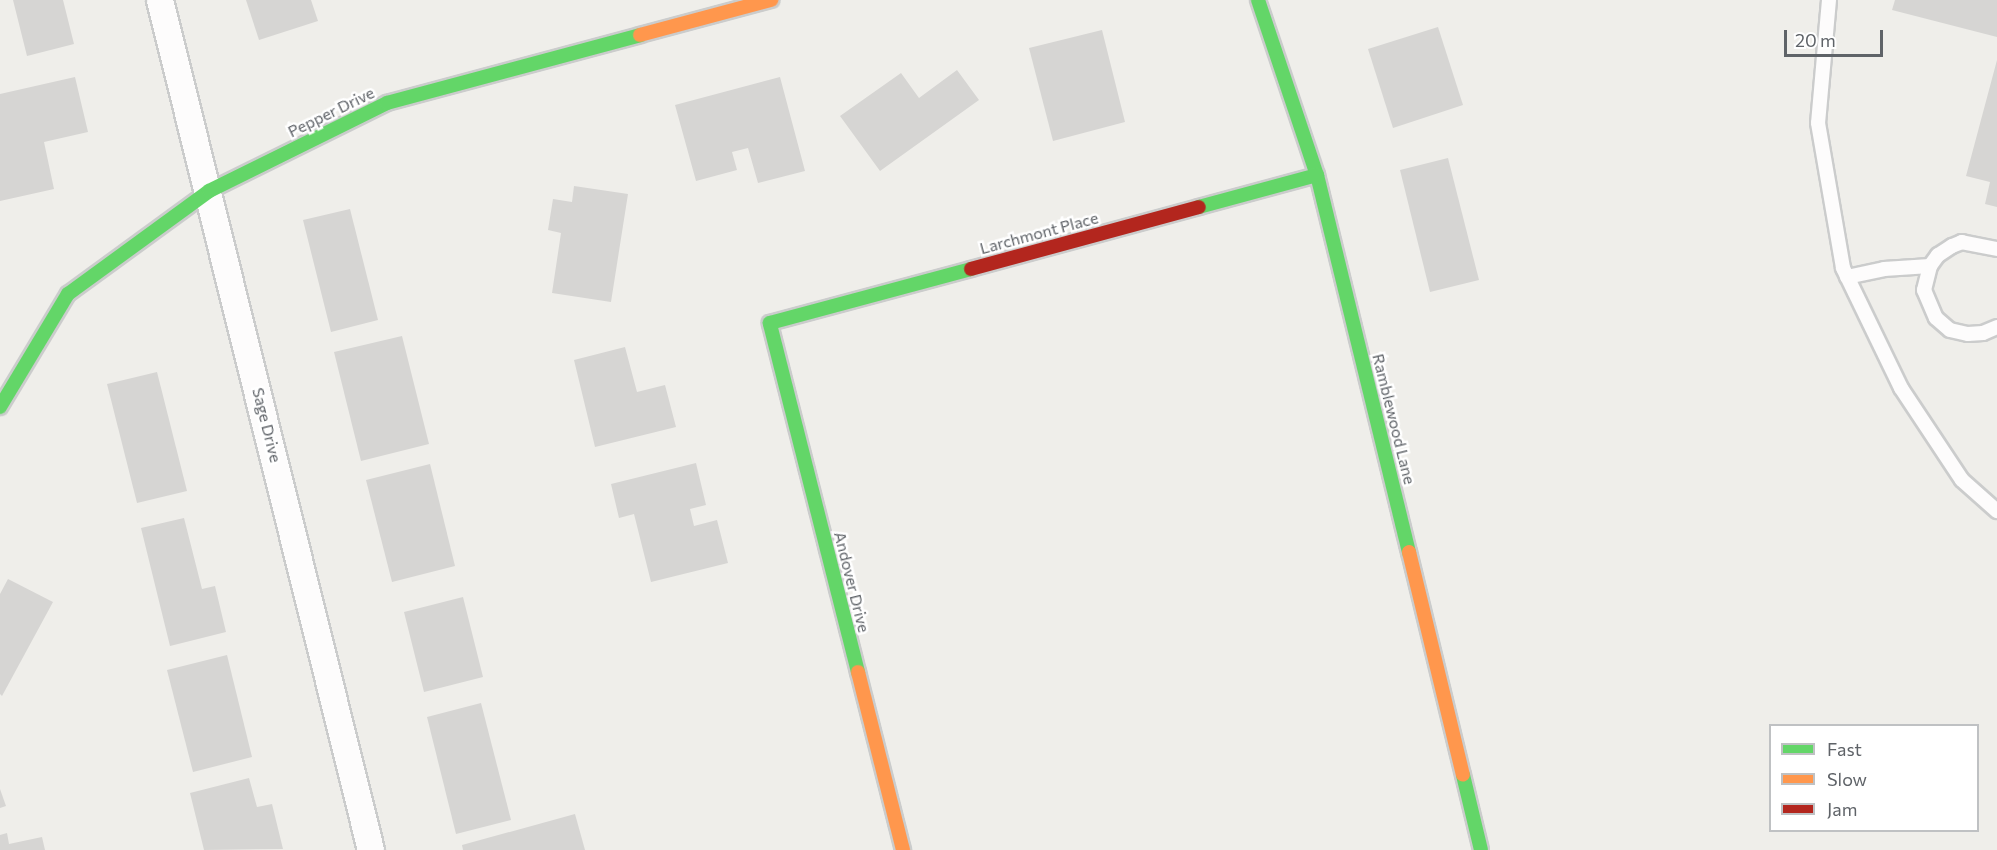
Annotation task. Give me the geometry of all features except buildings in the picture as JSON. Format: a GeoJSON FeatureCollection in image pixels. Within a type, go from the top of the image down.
{"type":"FeatureCollection","features":[{"type":"Feature","properties":{"kind":"street","name":"Sage Drive"},"geometry":{"type":"LineString","coordinates":[[160,0],[371,850]]}},
{"type":"Feature","properties":{"kind":"street","name":"Pepper Drive"},"geometry":{"type":"LineString","coordinates":[[0,407],[68,294],[209,191],[387,103],[771,0]]}},
{"type":"Feature","properties":{"kind":"street","name":"Ramblewood Lane"},"geometry":{"type":"LineString","coordinates":[[1258,0],[1317,175],[1482,850]]}},
{"type":"Feature","properties":{"kind":"street","name":"Larchmont Place"},"geometry":{"type":"LineString","coordinates":[[770,323],[1317,175]]}},
{"type":"Feature","properties":{"kind":"street","name":"Andover Drive"},"geometry":{"type":"LineString","coordinates":[[770,323],[903,850]]}},
{"type":"Feature","properties":{"kind":"lane"},"geometry":{"type":"LineString","coordinates":[[1829,0],[1818,123],[1843,268],[1901,388],[1962,480],[1997,512]]}},
{"type":"Feature","properties":{"kind":"lane"},"geometry":{"type":"LineString","coordinates":[[1997,249],[1962,242],[1938,255],[1930,266],[1924,290],[1936,318],[1950,330],[1968,334],[1983,333],[1997,327]]}},
{"type":"Feature","properties":{"kind":"lane"},"geometry":{"type":"LineString","coordinates":[[1847,277],[1884,269],[1930,266]]}},
{"type":"Feature","properties":{"kind":"traffic: fast"},"geometry":{"type":"LineString","coordinates":[[1258,0],[1317,175],[1409,552]]}},
{"type":"Feature","properties":{"kind":"traffic: fast"},"geometry":{"type":"LineString","coordinates":[[0,407],[68,294],[209,191],[387,103],[640,35]]}},
{"type":"Feature","properties":{"kind":"traffic: fast"},"geometry":{"type":"LineString","coordinates":[[1199,207],[1317,175]]}},
{"type":"Feature","properties":{"kind":"traffic: fast"},"geometry":{"type":"LineString","coordinates":[[858,672],[770,323],[971,269]]}},
{"type":"Feature","properties":{"kind":"traffic: fast"},"geometry":{"type":"LineString","coordinates":[[1463,775],[1481,850]]}},
{"type":"Feature","properties":{"kind":"traffic: slow"},"geometry":{"type":"LineString","coordinates":[[640,35],[771,0]]}},
{"type":"Feature","properties":{"kind":"traffic: slow"},"geometry":{"type":"LineString","coordinates":[[1409,552],[1463,775]]}},
{"type":"Feature","properties":{"kind":"traffic: slow"},"geometry":{"type":"LineString","coordinates":[[858,672],[903,850]]}},
{"type":"Feature","properties":{"kind":"traffic: jam"},"geometry":{"type":"LineString","coordinates":[[971,269],[1199,207]]}}]}
